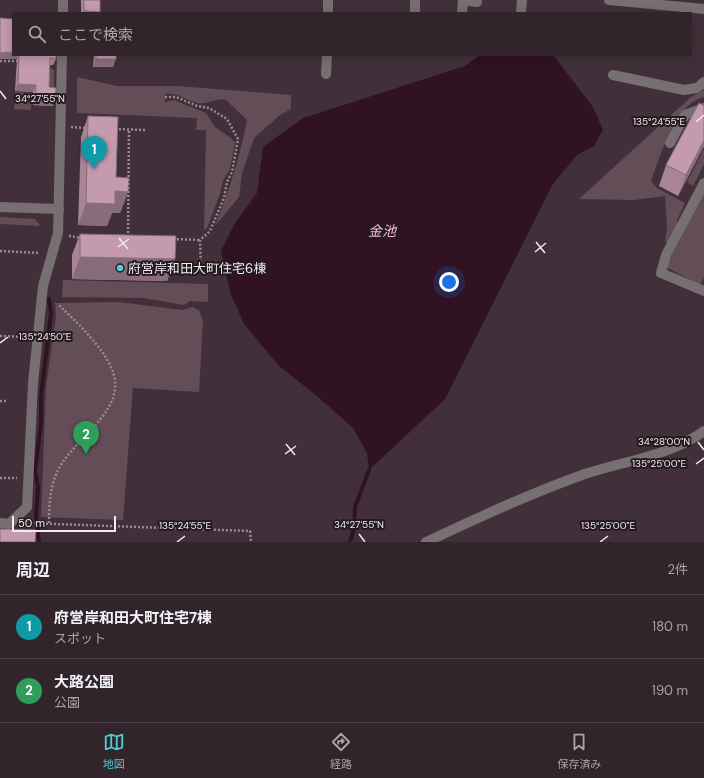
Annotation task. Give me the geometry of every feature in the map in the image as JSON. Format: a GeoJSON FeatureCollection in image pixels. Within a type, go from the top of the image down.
{"type":"FeatureCollection","features":[{"type":"Feature","properties":{"kind":"street"},"geometry":{"type":"LineString","coordinates":[[63,0],[63,12]]}},
{"type":"Feature","properties":{"kind":"street"},"geometry":{"type":"LineString","coordinates":[[328,0],[328,12]]}},
{"type":"Feature","properties":{"kind":"street"},"geometry":{"type":"LineString","coordinates":[[415,0],[415,12]]}},
{"type":"Feature","properties":{"kind":"street"},"geometry":{"type":"LineString","coordinates":[[462,12],[463,0],[477,2]]}},
{"type":"Feature","properties":{"kind":"street"},"geometry":{"type":"LineString","coordinates":[[521,12],[522,0]]}},
{"type":"Feature","properties":{"kind":"street"},"geometry":{"type":"LineString","coordinates":[[609,0],[677,3],[704,10]]}},
{"type":"Feature","properties":{"kind":"street"},"geometry":{"type":"LineString","coordinates":[[0,523],[9,524],[27,507],[33,383],[43,286],[58,233],[62,56]]}},
{"type":"Feature","properties":{"kind":"street"},"geometry":{"type":"LineString","coordinates":[[326,74],[327,56]]}},
{"type":"Feature","properties":{"kind":"street"},"geometry":{"type":"LineString","coordinates":[[613,75],[684,90],[697,88],[704,82]]}},
{"type":"Feature","properties":{"kind":"street"},"geometry":{"type":"LineString","coordinates":[[670,143],[685,115],[704,108]]}},
{"type":"Feature","properties":{"kind":"street"},"geometry":{"type":"LineString","coordinates":[[704,183],[666,255],[661,273],[704,290]]}},
{"type":"Feature","properties":{"kind":"street"},"geometry":{"type":"LineString","coordinates":[[0,207],[59,209]]}},
{"type":"Feature","properties":{"kind":"street"},"geometry":{"type":"LineString","coordinates":[[426,542],[492,512],[584,475],[664,452],[704,431]]}},
{"type":"Feature","properties":{"kind":"path"},"geometry":{"type":"LineString","coordinates":[[0,61],[23,61]]}},
{"type":"Feature","properties":{"kind":"path"},"geometry":{"type":"LineString","coordinates":[[165,97],[176,97],[197,106],[209,108],[227,119],[238,139],[232,172],[227,182],[224,198],[210,231],[200,240],[171,239]]}},
{"type":"Feature","properties":{"kind":"path"},"geometry":{"type":"LineString","coordinates":[[61,127],[91,128]]}},
{"type":"Feature","properties":{"kind":"path"},"geometry":{"type":"LineString","coordinates":[[114,129],[145,130]]}},
{"type":"Feature","properties":{"kind":"path"},"geometry":{"type":"LineString","coordinates":[[129,129],[128,238],[135,239]]}},
{"type":"Feature","properties":{"kind":"path"},"geometry":{"type":"LineString","coordinates":[[65,234],[72,238],[88,238]]}},
{"type":"Feature","properties":{"kind":"path"},"geometry":{"type":"LineString","coordinates":[[200,240],[201,270]]}},
{"type":"Feature","properties":{"kind":"path"},"geometry":{"type":"LineString","coordinates":[[0,251],[45,254]]}},
{"type":"Feature","properties":{"kind":"path"},"geometry":{"type":"LineString","coordinates":[[49,523],[51,496],[58,469],[102,418],[115,394],[115,379],[110,364],[97,345],[60,305]]}},
{"type":"Feature","properties":{"kind":"path"},"geometry":{"type":"LineString","coordinates":[[0,336],[30,337]]}},
{"type":"Feature","properties":{"kind":"path"},"geometry":{"type":"LineString","coordinates":[[0,401],[6,401]]}},
{"type":"Feature","properties":{"kind":"path"},"geometry":{"type":"LineString","coordinates":[[0,478],[21,478]]}},
{"type":"Feature","properties":{"kind":"path"},"geometry":{"type":"LineString","coordinates":[[37,523],[250,531],[251,542]]}},
{"type":"Feature","properties":{"kind":"shaded area"},"geometry":{"type":"Polygon","coordinates":[[[49,68],[54,70],[54,92],[48,92],[49,68]]]}},
{"type":"Feature","properties":{"kind":"shaded area"},"geometry":{"type":"Polygon","coordinates":[[[77,77],[117,86],[178,86],[291,95],[291,109],[280,115],[254,138],[242,173],[239,197],[215,226],[234,174],[247,120],[226,100],[223,99],[198,103],[179,95],[165,94],[165,102],[174,100],[206,113],[214,126],[232,139],[235,143],[230,169],[223,181],[220,194],[207,228],[204,230],[206,130],[196,130],[197,118],[77,113],[77,77]]]}},
{"type":"Feature","properties":{"kind":"shaded area"},"geometry":{"type":"Polygon","coordinates":[[[704,90],[704,97],[694,101],[685,109],[670,132],[651,181],[657,188],[685,203],[677,220],[678,224],[668,243],[665,241],[667,227],[665,196],[634,200],[579,199],[691,97],[704,90]]]}},
{"type":"Feature","properties":{"kind":"shaded area"},"geometry":{"type":"Polygon","coordinates":[[[15,92],[32,93],[31,110],[14,109],[15,92]]]}},
{"type":"Feature","properties":{"kind":"shaded area"},"geometry":{"type":"Polygon","coordinates":[[[704,149],[704,164],[693,186],[687,182],[704,149]]]}},
{"type":"Feature","properties":{"kind":"shaded area"},"geometry":{"type":"Polygon","coordinates":[[[704,192],[704,277],[700,285],[666,267],[704,192]]]}},
{"type":"Feature","properties":{"kind":"shaded area"},"geometry":{"type":"Polygon","coordinates":[[[0,217],[35,219],[40,226],[0,224],[0,217]]]}},
{"type":"Feature","properties":{"kind":"shaded area"},"geometry":{"type":"Polygon","coordinates":[[[63,280],[208,284],[208,302],[190,301],[184,305],[143,298],[62,297],[63,280]]]}},
{"type":"Feature","properties":{"kind":"shaded area"},"geometry":{"type":"Polygon","coordinates":[[[119,302],[182,310],[192,307],[199,310],[203,321],[199,392],[133,388],[123,520],[41,517],[46,387],[56,316],[55,303],[119,302]]]}},
{"type":"Feature","properties":{"kind":"water","name":"金池"},"geometry":{"type":"Polygon","coordinates":[[[479,56],[554,56],[593,107],[603,130],[594,146],[577,155],[553,184],[445,399],[369,470],[367,453],[353,428],[317,396],[279,366],[244,324],[230,292],[221,251],[235,223],[257,193],[263,147],[303,118],[465,66],[479,56]]]}},
{"type":"Feature","properties":{"kind":"building"},"geometry":{"type":"Polygon","coordinates":[[[84,0],[100,0],[100,12],[84,11],[84,0]]]}},
{"type":"Feature","properties":{"kind":"building"},"geometry":{"type":"Polygon","coordinates":[[[0,18],[12,19],[12,52],[0,53],[0,18]]]}},
{"type":"Feature","properties":{"kind":"building"},"geometry":{"type":"Polygon","coordinates":[[[19,56],[56,56],[56,59],[50,58],[49,87],[56,88],[55,100],[36,99],[36,85],[18,84],[19,56]]]}},
{"type":"Feature","properties":{"kind":"building"},"geometry":{"type":"Polygon","coordinates":[[[96,56],[116,56],[116,59],[96,59],[96,56]]]}},
{"type":"Feature","properties":{"kind":"building"},"geometry":{"type":"Polygon","coordinates":[[[699,103],[704,106],[704,140],[686,175],[666,165],[699,103]]]}},
{"type":"Feature","properties":{"kind":"building"},"geometry":{"type":"Polygon","coordinates":[[[88,116],[118,117],[116,177],[129,178],[128,192],[115,191],[115,204],[86,203],[88,116]]]}},
{"type":"Feature","properties":{"kind":"building"},"geometry":{"type":"Polygon","coordinates":[[[80,234],[176,236],[175,259],[80,257],[80,234]]]}},
{"type":"Feature","properties":{"kind":"building"},"geometry":{"type":"Polygon","coordinates":[[[0,529],[36,530],[35,542],[0,542],[0,529]]]}},
{"type":"Feature","properties":{"kind":"waterway"},"geometry":{"type":"LineString","coordinates":[[39,542],[36,516],[38,487],[35,471],[41,423],[41,396],[51,313],[49,299]]}},
{"type":"Feature","properties":{"kind":"waterway"},"geometry":{"type":"LineString","coordinates":[[350,542],[354,529],[355,507],[369,470]]}},
{"type":"Feature","properties":{"kind":"place","name":"府営岸和田大町住宅7棟"},"geometry":{"type":"Point","coordinates":[94,169]}},
{"type":"Feature","properties":{"kind":"place","name":"府営岸和田大町住宅6棟"},"geometry":{"type":"Point","coordinates":[120,268]}},
{"type":"Feature","properties":{"kind":"place","name":"大路公園"},"geometry":{"type":"Point","coordinates":[86,454]}}]}
